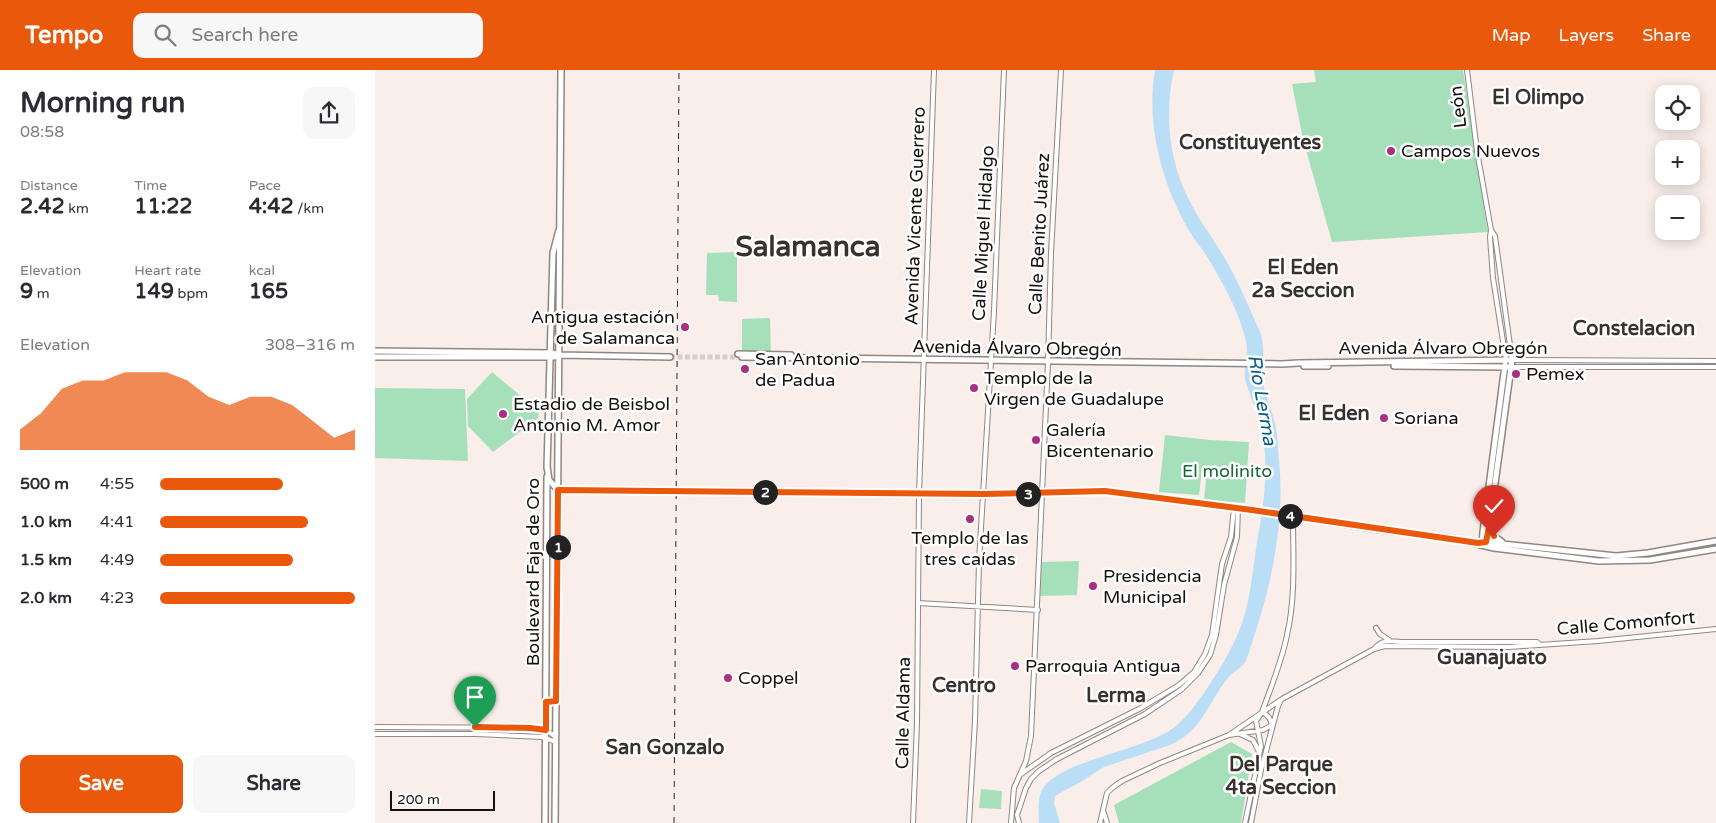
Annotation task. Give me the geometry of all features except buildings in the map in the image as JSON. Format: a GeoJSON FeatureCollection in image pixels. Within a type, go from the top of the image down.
{"type":"FeatureCollection","features":[{"type":"Feature","properties":{"kind":"main road"},"geometry":{"type":"LineString","coordinates":[[560,228],[561,70]]}},
{"type":"Feature","properties":{"kind":"main road","name":"Boulevard Faja de Oro"},"geometry":{"type":"LineString","coordinates":[[545,823],[547,466],[553,253],[557,233],[560,228]]}},
{"type":"Feature","properties":{"kind":"main road","name":"Boulevard Faja de Oro"},"geometry":{"type":"LineString","coordinates":[[555,823],[560,228]]}},
{"type":"Feature","properties":{"kind":"main road"},"geometry":{"type":"LineString","coordinates":[[375,351],[670,357]]}},
{"type":"Feature","properties":{"kind":"main road"},"geometry":{"type":"LineString","coordinates":[[375,357],[482,354]]}},
{"type":"Feature","properties":{"kind":"main road","name":"Avenida Álvaro Obregón"},"geometry":{"type":"LineString","coordinates":[[740,357],[786,360],[798,358],[1291,364],[1313,367],[1358,365],[1508,367]]}},
{"type":"Feature","properties":{"kind":"main road"},"geometry":{"type":"LineString","coordinates":[[1483,544],[1509,360]]}},
{"type":"Feature","properties":{"kind":"main road","name":"Avenida Álvaro Obregón"},"geometry":{"type":"LineString","coordinates":[[1291,364],[1509,360]]}},
{"type":"Feature","properties":{"kind":"main road"},"geometry":{"type":"LineString","coordinates":[[1483,544],[1489,527],[1508,367]]}},
{"type":"Feature","properties":{"kind":"main road"},"geometry":{"type":"LineString","coordinates":[[547,466],[549,480],[558,490],[919,494],[1042,494],[1105,491],[1139,497],[1252,510],[1582,560],[1616,562],[1650,560],[1716,548]]}},
{"type":"Feature","properties":{"kind":"main road"},"geometry":{"type":"LineString","coordinates":[[1489,527],[1498,540],[1510,544]]}},
{"type":"Feature","properties":{"kind":"main road"},"geometry":{"type":"LineString","coordinates":[[1483,544],[1510,544],[1616,556],[1649,553],[1716,541]]}},
{"type":"Feature","properties":{"kind":"main road"},"geometry":{"type":"LineString","coordinates":[[546,702],[556,701]]}},
{"type":"Feature","properties":{"kind":"main road"},"geometry":{"type":"LineString","coordinates":[[545,791],[551,791],[555,796]]}},
{"type":"Feature","properties":{"kind":"street","name":"Avenida Vicente Guerrero"},"geometry":{"type":"LineString","coordinates":[[918,604],[919,494],[934,70]]}},
{"type":"Feature","properties":{"kind":"street","name":"Calle Miguel Hidalgo"},"geometry":{"type":"LineString","coordinates":[[969,823],[975,721],[977,607],[994,311],[1004,70]]}},
{"type":"Feature","properties":{"kind":"street","name":"Calle Benito Juárez"},"geometry":{"type":"LineString","coordinates":[[1011,823],[1013,794],[1018,776],[1026,761],[1031,745],[1051,254],[1061,70]]}},
{"type":"Feature","properties":{"kind":"street","name":"León"},"geometry":{"type":"LineString","coordinates":[[1467,70],[1477,151],[1492,233],[1509,360]]}},
{"type":"Feature","properties":{"kind":"street","name":"Avenida Álvaro Obregón"},"geometry":{"type":"LineString","coordinates":[[1509,360],[1716,361]]}},
{"type":"Feature","properties":{"kind":"street","name":"Avenida Álvaro Obregón"},"geometry":{"type":"LineString","coordinates":[[1508,367],[1716,366]]}},
{"type":"Feature","properties":{"kind":"street"},"geometry":{"type":"LineString","coordinates":[[1018,776],[1051,753],[1141,708],[1179,685],[1194,672],[1205,654],[1212,635],[1222,564],[1231,537],[1236,508]]}},
{"type":"Feature","properties":{"kind":"street"},"geometry":{"type":"LineString","coordinates":[[1018,822],[1026,788],[1031,779],[1043,768],[1145,714],[1183,689],[1199,673],[1210,655],[1216,636],[1224,586],[1237,537],[1236,508]]}},
{"type":"Feature","properties":{"kind":"street"},"geometry":{"type":"LineString","coordinates":[[1245,823],[1260,755],[1261,744],[1256,721],[1262,712],[1285,645],[1289,623],[1293,580],[1290,516]]}},
{"type":"Feature","properties":{"kind":"street"},"geometry":{"type":"LineString","coordinates":[[918,604],[1038,610]]}},
{"type":"Feature","properties":{"kind":"street","name":"Calle Aldama"},"geometry":{"type":"LineString","coordinates":[[913,823],[917,723],[918,604]]}},
{"type":"Feature","properties":{"kind":"street"},"geometry":{"type":"LineString","coordinates":[[1376,628],[1380,634],[1389,640]]}},
{"type":"Feature","properties":{"kind":"street","name":"Calle Comonfort"},"geometry":{"type":"LineString","coordinates":[[1378,646],[1505,647],[1598,641],[1716,629]]}},
{"type":"Feature","properties":{"kind":"street","name":"Calle Comonfort"},"geometry":{"type":"LineString","coordinates":[[1378,646],[1389,640],[1402,642],[1505,641],[1537,642],[1539,644]]}},
{"type":"Feature","properties":{"kind":"street"},"geometry":{"type":"LineString","coordinates":[[1229,735],[1283,699],[1378,646]]}},
{"type":"Feature","properties":{"kind":"street"},"geometry":{"type":"LineString","coordinates":[[1251,823],[1272,725],[1277,706],[1283,699]]}},
{"type":"Feature","properties":{"kind":"street"},"geometry":{"type":"LineString","coordinates":[[1262,712],[1268,716],[1272,725]]}},
{"type":"Feature","properties":{"kind":"street"},"geometry":{"type":"LineString","coordinates":[[1104,807],[1107,823],[1100,823],[1107,794],[1111,788],[1122,781],[1160,763],[1229,735],[1259,731],[1272,725]]}},
{"type":"Feature","properties":{"kind":"street"},"geometry":{"type":"LineString","coordinates":[[375,727],[530,728],[546,730],[556,740]]}},
{"type":"Feature","properties":{"kind":"street"},"geometry":{"type":"LineString","coordinates":[[1238,733],[1253,740],[1260,755]]}},
{"type":"Feature","properties":{"kind":"street"},"geometry":{"type":"LineString","coordinates":[[375,734],[476,734],[542,737],[556,740]]}},
{"type":"Feature","properties":{"kind":"street"},"geometry":{"type":"LineString","coordinates":[[1012,809],[1018,822]]}},
{"type":"Feature","properties":{"kind":"green space","name":"Campos Nuevos"},"geometry":{"type":"Polygon","coordinates":[[[1314,70],[1463,70],[1488,232],[1332,242],[1303,139],[1292,84],[1316,82],[1314,70]]]}},
{"type":"Feature","properties":{"kind":"green space"},"geometry":{"type":"Polygon","coordinates":[[[737,252],[737,302],[719,301],[718,295],[706,295],[707,253],[737,252]]]}},
{"type":"Feature","properties":{"kind":"green space"},"geometry":{"type":"Polygon","coordinates":[[[770,318],[771,353],[742,353],[742,319],[770,318]]]}},
{"type":"Feature","properties":{"kind":"green space","name":"Estadio de Beisbol Antonio M. Amor"},"geometry":{"type":"Polygon","coordinates":[[[492,372],[539,411],[538,418],[493,452],[468,426],[467,399],[492,372]]]}},
{"type":"Feature","properties":{"kind":"green space"},"geometry":{"type":"Polygon","coordinates":[[[375,388],[465,389],[468,461],[375,458],[375,388]]]}},
{"type":"Feature","properties":{"kind":"green space","name":"El molinito"},"geometry":{"type":"Polygon","coordinates":[[[1165,435],[1249,442],[1245,503],[1204,500],[1207,470],[1202,470],[1199,495],[1159,492],[1165,435]]]}},
{"type":"Feature","properties":{"kind":"green space"},"geometry":{"type":"Polygon","coordinates":[[[1079,561],[1077,595],[1040,596],[1041,562],[1079,561]]]}},
{"type":"Feature","properties":{"kind":"green space"},"geometry":{"type":"Polygon","coordinates":[[[1231,742],[1252,754],[1241,823],[1119,823],[1114,805],[1231,742]]]}},
{"type":"Feature","properties":{"kind":"green space"},"geometry":{"type":"Polygon","coordinates":[[[981,789],[1002,791],[1001,809],[979,808],[981,789]]]}},
{"type":"Feature","properties":{"kind":"water","name":"Río Lerma"},"geometry":{"type":"Polygon","coordinates":[[[1155,70],[1174,70],[1169,103],[1170,136],[1182,185],[1198,216],[1232,271],[1261,334],[1264,385],[1278,441],[1280,512],[1277,538],[1268,588],[1246,661],[1227,679],[1197,725],[1181,739],[1170,745],[1104,767],[1055,796],[1054,803],[1060,823],[1039,823],[1039,797],[1042,790],[1052,779],[1085,762],[1163,734],[1177,725],[1194,707],[1223,663],[1240,629],[1248,601],[1263,505],[1265,481],[1264,444],[1261,428],[1245,379],[1246,341],[1229,295],[1187,227],[1163,171],[1154,131],[1153,90],[1155,70]]]}},
{"type":"Feature","properties":{"kind":"tunnel"},"geometry":{"type":"LineString","coordinates":[[670,357],[742,357]]}},
{"type":"Feature","properties":{"kind":"railway"},"geometry":{"type":"LineString","coordinates":[[674,823],[679,70]]}},
{"type":"Feature","properties":{"kind":"place","name":"Campos Nuevos"},"geometry":{"type":"Point","coordinates":[1391,151]}},
{"type":"Feature","properties":{"kind":"place","name":"Antigua estación de Salamanca"},"geometry":{"type":"Point","coordinates":[685,327]}},
{"type":"Feature","properties":{"kind":"place","name":"San Antonio de Padua"},"geometry":{"type":"Point","coordinates":[745,369]}},
{"type":"Feature","properties":{"kind":"place","name":"Pemex"},"geometry":{"type":"Point","coordinates":[1516,374]}},
{"type":"Feature","properties":{"kind":"place","name":"Templo de la Virgen de Guadalupe"},"geometry":{"type":"Point","coordinates":[974,388]}},
{"type":"Feature","properties":{"kind":"place","name":"Estadio de Beisbol Antonio M. Amor"},"geometry":{"type":"Point","coordinates":[503,414]}},
{"type":"Feature","properties":{"kind":"place","name":"Soriana"},"geometry":{"type":"Point","coordinates":[1384,418]}},
{"type":"Feature","properties":{"kind":"place","name":"Galería Bicentenario"},"geometry":{"type":"Point","coordinates":[1036,440]}},
{"type":"Feature","properties":{"kind":"place","name":"Templo de las tres caídas"},"geometry":{"type":"Point","coordinates":[970,519]}},
{"type":"Feature","properties":{"kind":"place","name":"Presidencia Municipal"},"geometry":{"type":"Point","coordinates":[1093,586]}},
{"type":"Feature","properties":{"kind":"place","name":"Parroquia Antigua"},"geometry":{"type":"Point","coordinates":[1015,666]}},
{"type":"Feature","properties":{"kind":"place","name":"Coppel"},"geometry":{"type":"Point","coordinates":[728,678]}},
{"type":"Feature","properties":{"kind":"district","name":"El Olimpo"},"geometry":{"type":"Point","coordinates":[1538,98]}},
{"type":"Feature","properties":{"kind":"district","name":"Constituyentes"},"geometry":{"type":"Point","coordinates":[1250,143]}},
{"type":"Feature","properties":{"kind":"district","name":"Salamanca"},"geometry":{"type":"Point","coordinates":[808,247]}},
{"type":"Feature","properties":{"kind":"district","name":"El Eden 2a Seccion"},"geometry":{"type":"Point","coordinates":[1303,280]}},
{"type":"Feature","properties":{"kind":"district","name":"Constelacion"},"geometry":{"type":"Point","coordinates":[1634,329]}},
{"type":"Feature","properties":{"kind":"district","name":"El Eden"},"geometry":{"type":"Point","coordinates":[1334,414]}},
{"type":"Feature","properties":{"kind":"district","name":"Guanajuato"},"geometry":{"type":"Point","coordinates":[1492,658]}},
{"type":"Feature","properties":{"kind":"district","name":"Centro"},"geometry":{"type":"Point","coordinates":[964,686]}},
{"type":"Feature","properties":{"kind":"district","name":"Lerma"},"geometry":{"type":"Point","coordinates":[1116,696]}},
{"type":"Feature","properties":{"kind":"district","name":"San Gonzalo"},"geometry":{"type":"Point","coordinates":[665,748]}},
{"type":"Feature","properties":{"kind":"district","name":"Del Parque 4ta Seccion"},"geometry":{"type":"Point","coordinates":[1281,776]}},
{"type":"Feature","properties":{"kind":"route"},"geometry":{"type":"LineString","coordinates":[[475,727],[546,730],[546,702],[556,701],[558,490],[984,494],[1105,491],[1478,543],[1486,542],[1489,527],[1494,536]]}}]}
